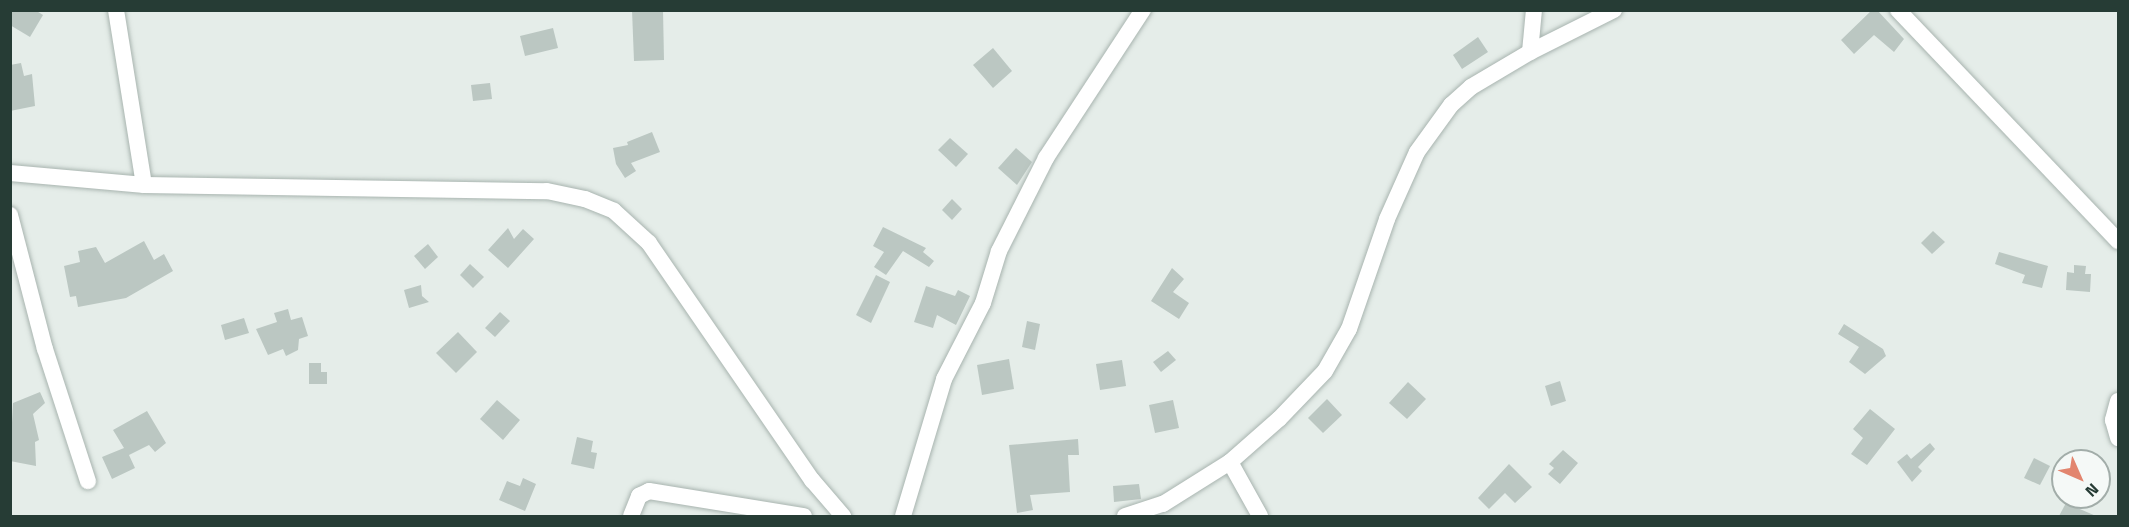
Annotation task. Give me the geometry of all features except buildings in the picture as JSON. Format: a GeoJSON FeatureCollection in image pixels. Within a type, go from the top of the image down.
{"type":"FeatureCollection","features":[{"type":"Feature","properties":{"kind":"street"},"geometry":{"type":"LineString","coordinates":[[116,10],[144,185]]}},
{"type":"Feature","properties":{"kind":"street"},"geometry":{"type":"LineString","coordinates":[[903,516],[944,379],[983,303],[999,251],[1046,159],[1143,10]]}},
{"type":"Feature","properties":{"kind":"street"},"geometry":{"type":"LineString","coordinates":[[1530,52],[1534,10]]}},
{"type":"Feature","properties":{"kind":"street"},"geometry":{"type":"LineString","coordinates":[[1125,516],[1163,504],[1230,462],[1280,420],[1325,371],[1348,329],[1387,219],[1432,127],[1471,87],[1530,52],[1614,10]]}},
{"type":"Feature","properties":{"kind":"street"},"geometry":{"type":"LineString","coordinates":[[1898,10],[2118,241]]}},
{"type":"Feature","properties":{"kind":"street"},"geometry":{"type":"LineString","coordinates":[[10,173],[144,185],[547,190],[585,199],[614,211],[655,252],[812,480],[843,516]]}},
{"type":"Feature","properties":{"kind":"street"},"geometry":{"type":"LineString","coordinates":[[10,215],[45,349],[88,481]]}},
{"type":"Feature","properties":{"kind":"street"},"geometry":{"type":"LineString","coordinates":[[2118,401],[2113,420],[2118,438]]}},
{"type":"Feature","properties":{"kind":"street"},"geometry":{"type":"LineString","coordinates":[[1230,462],[1260,516]]}},
{"type":"Feature","properties":{"kind":"street"},"geometry":{"type":"LineString","coordinates":[[631,516],[639,496],[649,491],[804,516]]}}]}
